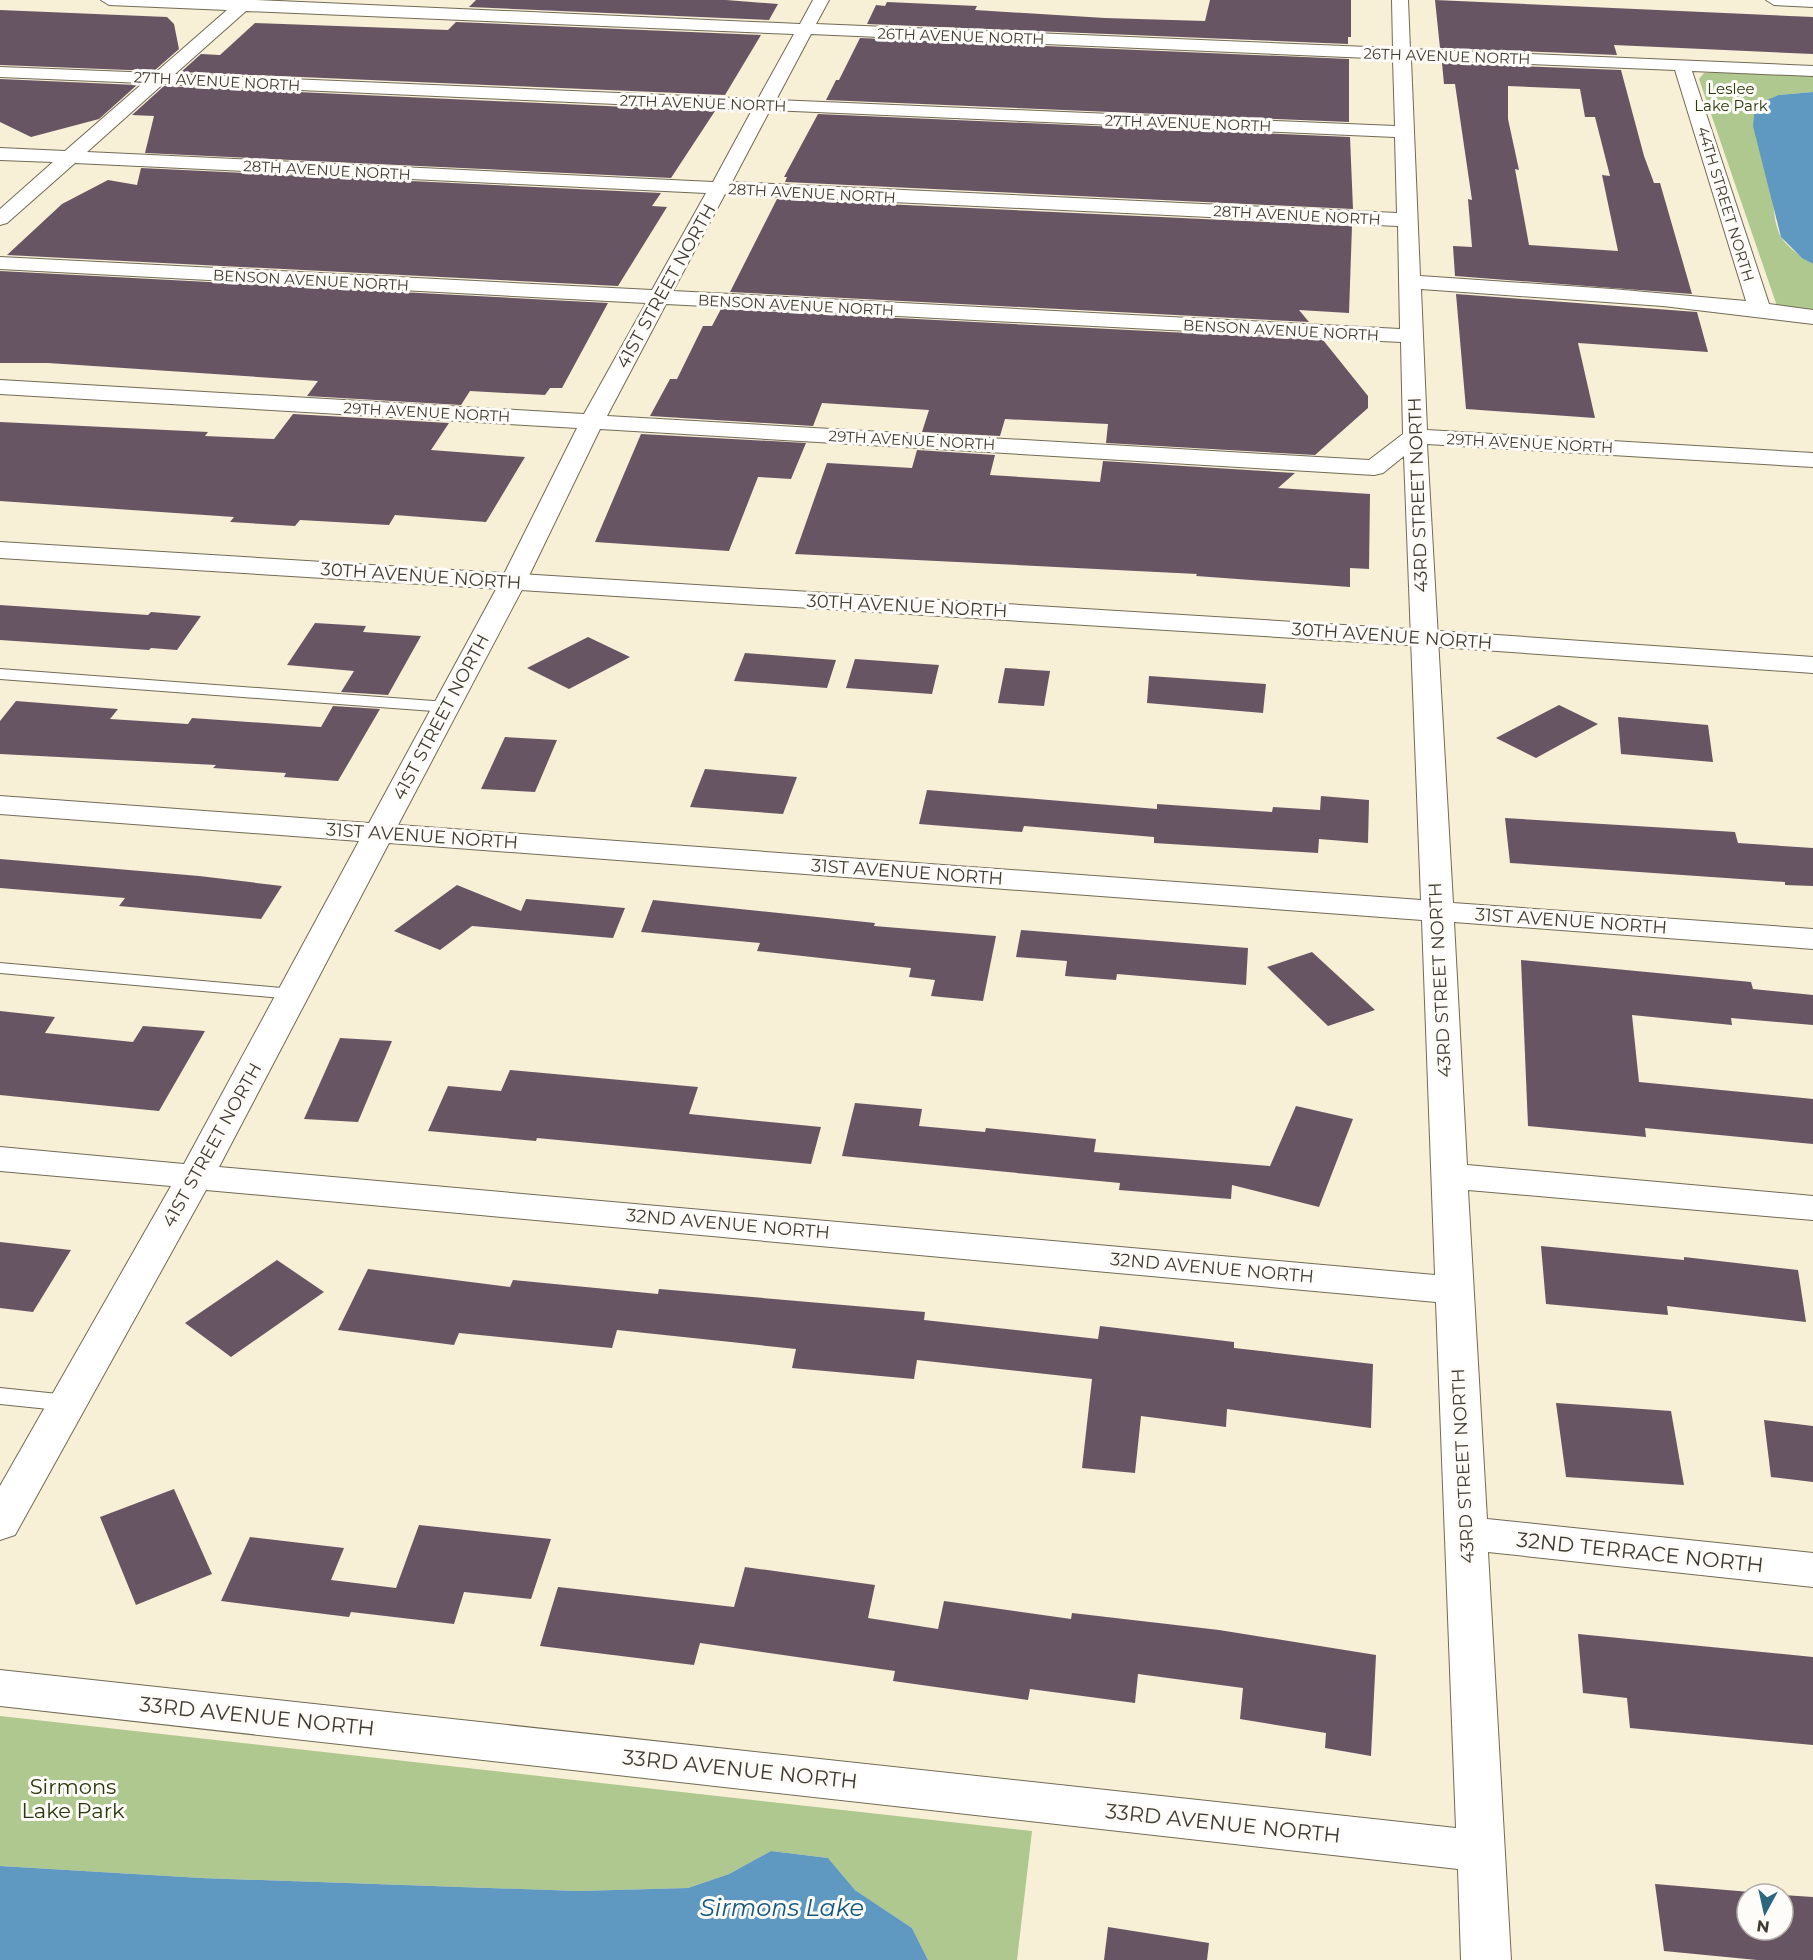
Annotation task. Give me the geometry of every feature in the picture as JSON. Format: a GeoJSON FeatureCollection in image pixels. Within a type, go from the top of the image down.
{"type":"FeatureCollection","features":[{"type":"Feature","properties":{"kind":"street","name":"26TH AVENUE NORTH"},"geometry":{"type":"LineString","coordinates":[[110,0],[245,3],[805,30],[1813,71]]}},
{"type":"Feature","properties":{"kind":"street","name":"41ST STREET NORTH"},"geometry":{"type":"LineString","coordinates":[[0,1524],[196,1176],[513,582],[592,421],[821,0]]}},
{"type":"Feature","properties":{"kind":"street","name":"43RD STREET NORTH"},"geometry":{"type":"LineString","coordinates":[[1401,0],[1415,436],[1486,1960]]}},
{"type":"Feature","properties":{"kind":"street"},"geometry":{"type":"LineString","coordinates":[[1774,0],[1813,2]]}},
{"type":"Feature","properties":{"kind":"street"},"geometry":{"type":"LineString","coordinates":[[0,219],[245,3]]}},
{"type":"Feature","properties":{"kind":"street","name":"44TH STREET NORTH"},"geometry":{"type":"LineString","coordinates":[[1682,66],[1759,308]]}},
{"type":"Feature","properties":{"kind":"street","name":"27TH AVENUE NORTH"},"geometry":{"type":"LineString","coordinates":[[0,72],[1405,132]]}},
{"type":"Feature","properties":{"kind":"street","name":"28TH AVENUE NORTH"},"geometry":{"type":"LineString","coordinates":[[0,154],[1408,220]]}},
{"type":"Feature","properties":{"kind":"street","name":"BENSON AVENUE NORTH"},"geometry":{"type":"LineString","coordinates":[[0,263],[1412,336]]}},
{"type":"Feature","properties":{"kind":"street"},"geometry":{"type":"LineString","coordinates":[[1410,282],[1759,308],[1813,317]]}},
{"type":"Feature","properties":{"kind":"street","name":"29TH AVENUE NORTH"},"geometry":{"type":"LineString","coordinates":[[0,387],[1374,468],[1415,436],[1813,459]]}},
{"type":"Feature","properties":{"kind":"street","name":"30TH AVENUE NORTH"},"geometry":{"type":"LineString","coordinates":[[0,550],[1813,664]]}},
{"type":"Feature","properties":{"kind":"street","name":"31ST AVENUE NORTH"},"geometry":{"type":"LineString","coordinates":[[0,805],[1813,939]]}},
{"type":"Feature","properties":{"kind":"street","name":"32ND AVENUE NORTH"},"geometry":{"type":"LineString","coordinates":[[0,1159],[1455,1290]]}},
{"type":"Feature","properties":{"kind":"street"},"geometry":{"type":"LineString","coordinates":[[1450,1176],[1813,1208]]}},
{"type":"Feature","properties":{"kind":"street","name":"32ND TERRACE NORTH"},"geometry":{"type":"LineString","coordinates":[[1466,1533],[1813,1570]]}},
{"type":"Feature","properties":{"kind":"street","name":"33RD AVENUE NORTH"},"geometry":{"type":"LineString","coordinates":[[0,1688],[1480,1851]]}},
{"type":"Feature","properties":{"kind":"lane"},"geometry":{"type":"LineString","coordinates":[[0,674],[447,707]]}},
{"type":"Feature","properties":{"kind":"lane"},"geometry":{"type":"LineString","coordinates":[[0,968],[293,994]]}},
{"type":"Feature","properties":{"kind":"lane"},"geometry":{"type":"LineString","coordinates":[[0,1396],[68,1403]]}},
{"type":"Feature","properties":{"kind":"green space","name":"Leslee Lake Park"},"geometry":{"type":"Polygon","coordinates":[[[1704,73],[1813,76],[1813,92],[1779,95],[1773,189],[1776,224],[1781,237],[1800,256],[1813,264],[1813,311],[1777,306],[1699,79],[1704,73]]]}},
{"type":"Feature","properties":{"kind":"green space","name":"Sirmons Lake Park"},"geometry":{"type":"Polygon","coordinates":[[[0,1716],[1032,1831],[1017,1960],[928,1960],[912,1928],[855,1890],[828,1858],[771,1851],[729,1874],[688,1888],[578,1891],[201,1878],[0,1866],[0,1716]]]}},
{"type":"Feature","properties":{"kind":"water"},"geometry":{"type":"Polygon","coordinates":[[[1813,92],[1813,264],[1802,258],[1781,237],[1753,126],[1755,105],[1779,95],[1813,92]]]}},
{"type":"Feature","properties":{"kind":"water","name":"Sirmons Lake"},"geometry":{"type":"Polygon","coordinates":[[[771,1851],[828,1858],[855,1890],[912,1928],[928,1960],[0,1960],[0,1866],[201,1878],[578,1891],[688,1888],[729,1874],[771,1851]]]}},
{"type":"Feature","properties":{"kind":"building"},"geometry":{"type":"Polygon","coordinates":[[[476,0],[726,0],[778,4],[769,20],[469,7],[476,0]]]}},
{"type":"Feature","properties":{"kind":"building"},"geometry":{"type":"Polygon","coordinates":[[[1210,0],[1351,0],[1351,37],[1348,37],[1348,44],[867,24],[876,5],[885,6],[887,2],[977,6],[975,10],[1105,18],[1205,21],[1210,0]]]}},
{"type":"Feature","properties":{"kind":"building"},"geometry":{"type":"Polygon","coordinates":[[[1435,0],[1813,17],[1813,54],[1614,45],[1617,55],[1440,48],[1435,0]]]}},
{"type":"Feature","properties":{"kind":"building"},"geometry":{"type":"Polygon","coordinates":[[[0,10],[167,17],[174,24],[179,49],[154,71],[0,65],[0,10]]]}},
{"type":"Feature","properties":{"kind":"building"},"geometry":{"type":"Polygon","coordinates":[[[456,22],[761,35],[725,95],[181,72],[201,54],[220,55],[255,23],[448,30],[456,22]]]}},
{"type":"Feature","properties":{"kind":"building"},"geometry":{"type":"Polygon","coordinates":[[[860,38],[1349,59],[1349,122],[826,100],[860,38]]]}},
{"type":"Feature","properties":{"kind":"building"},"geometry":{"type":"Polygon","coordinates":[[[1442,63],[1621,70],[1644,156],[1654,183],[1660,183],[1692,294],[1455,276],[1453,246],[1472,247],[1468,199],[1472,200],[1455,84],[1444,84],[1442,63]],[[1508,86],[1508,119],[1519,170],[1515,169],[1529,245],[1618,251],[1602,175],[1610,176],[1595,117],[1585,117],[1580,89],[1508,86]]]}},
{"type":"Feature","properties":{"kind":"building"},"geometry":{"type":"Polygon","coordinates":[[[0,79],[137,85],[99,119],[31,137],[0,122],[0,79]]]}},
{"type":"Feature","properties":{"kind":"building"},"geometry":{"type":"Polygon","coordinates":[[[164,86],[715,111],[671,178],[145,153],[154,116],[132,115],[164,86]]]}},
{"type":"Feature","properties":{"kind":"building"},"geometry":{"type":"Polygon","coordinates":[[[818,114],[1350,137],[1353,209],[785,182],[787,177],[784,177],[818,114]]]}},
{"type":"Feature","properties":{"kind":"building"},"geometry":{"type":"Polygon","coordinates":[[[141,168],[661,193],[652,206],[667,207],[618,286],[7,255],[62,204],[108,180],[137,185],[141,168]]]}},
{"type":"Feature","properties":{"kind":"building"},"geometry":{"type":"Polygon","coordinates":[[[777,199],[1352,226],[1349,313],[1299,310],[1309,322],[730,292],[777,199]]]}},
{"type":"Feature","properties":{"kind":"building"},"geometry":{"type":"Polygon","coordinates":[[[0,271],[608,303],[562,388],[550,388],[545,395],[470,391],[461,405],[307,396],[318,381],[48,363],[0,363],[0,271]]]}},
{"type":"Feature","properties":{"kind":"building"},"geometry":{"type":"Polygon","coordinates":[[[1456,294],[1697,312],[1708,352],[1578,343],[1595,418],[1466,409],[1456,294]]]}},
{"type":"Feature","properties":{"kind":"building"},"geometry":{"type":"Polygon","coordinates":[[[721,309],[1323,340],[1368,396],[1368,408],[1315,455],[1106,443],[1108,424],[1005,419],[1000,436],[922,432],[929,410],[822,403],[813,426],[650,416],[670,379],[677,379],[703,326],[712,326],[721,309]]]}},
{"type":"Feature","properties":{"kind":"building"},"geometry":{"type":"Polygon","coordinates":[[[293,414],[449,423],[431,450],[525,457],[486,522],[395,515],[389,525],[300,520],[295,526],[230,522],[234,517],[0,501],[0,422],[208,432],[205,436],[274,439],[293,414]]]}},
{"type":"Feature","properties":{"kind":"building"},"geometry":{"type":"Polygon","coordinates":[[[641,434],[806,443],[791,479],[758,477],[729,551],[595,542],[641,434]]]}},
{"type":"Feature","properties":{"kind":"building"},"geometry":{"type":"Polygon","coordinates":[[[917,450],[995,455],[990,475],[1100,482],[1103,461],[1295,473],[1278,488],[1370,494],[1369,569],[1350,568],[1350,587],[1196,576],[1197,574],[795,554],[827,463],[912,468],[917,450]]]}},
{"type":"Feature","properties":{"kind":"building"},"geometry":{"type":"Polygon","coordinates":[[[0,605],[148,615],[151,612],[201,616],[177,650],[151,648],[149,650],[0,640],[0,605]]]}},
{"type":"Feature","properties":{"kind":"building"},"geometry":{"type":"Polygon","coordinates":[[[315,623],[366,626],[363,632],[421,636],[388,695],[341,692],[354,671],[287,665],[315,623]]]}},
{"type":"Feature","properties":{"kind":"building"},"geometry":{"type":"Polygon","coordinates":[[[588,637],[630,657],[569,689],[527,668],[588,637]]]}},
{"type":"Feature","properties":{"kind":"building"},"geometry":{"type":"Polygon","coordinates":[[[745,653],[836,660],[827,688],[734,681],[745,653]]]}},
{"type":"Feature","properties":{"kind":"building"},"geometry":{"type":"Polygon","coordinates":[[[855,659],[939,665],[932,694],[846,688],[855,659]]]}},
{"type":"Feature","properties":{"kind":"building"},"geometry":{"type":"Polygon","coordinates":[[[1005,668],[1050,671],[1044,706],[998,703],[1005,668]]]}},
{"type":"Feature","properties":{"kind":"building"},"geometry":{"type":"Polygon","coordinates":[[[1149,676],[1266,684],[1263,713],[1147,703],[1149,676]]]}},
{"type":"Feature","properties":{"kind":"building"},"geometry":{"type":"Polygon","coordinates":[[[16,701],[118,709],[110,719],[188,724],[192,718],[321,727],[333,706],[380,709],[338,781],[284,777],[286,773],[213,768],[216,765],[0,754],[0,721],[16,701]]]}},
{"type":"Feature","properties":{"kind":"building"},"geometry":{"type":"Polygon","coordinates":[[[1559,705],[1598,724],[1536,758],[1496,738],[1559,705]]]}},
{"type":"Feature","properties":{"kind":"building"},"geometry":{"type":"Polygon","coordinates":[[[1618,717],[1708,725],[1713,762],[1621,754],[1618,717]]]}},
{"type":"Feature","properties":{"kind":"building"},"geometry":{"type":"Polygon","coordinates":[[[505,737],[557,740],[535,792],[481,789],[505,737]]]}},
{"type":"Feature","properties":{"kind":"building"},"geometry":{"type":"Polygon","coordinates":[[[705,769],[797,777],[783,814],[690,807],[705,769]]]}},
{"type":"Feature","properties":{"kind":"building"},"geometry":{"type":"Polygon","coordinates":[[[927,790],[1157,809],[1157,804],[1272,812],[1273,807],[1320,810],[1321,796],[1369,800],[1368,843],[1319,839],[1318,853],[1154,843],[1154,837],[1024,826],[1022,832],[919,824],[927,790]]]}},
{"type":"Feature","properties":{"kind":"building"},"geometry":{"type":"Polygon","coordinates":[[[1505,818],[1735,832],[1738,843],[1813,848],[1813,886],[1785,885],[1785,882],[1510,863],[1505,818]]]}},
{"type":"Feature","properties":{"kind":"building"},"geometry":{"type":"Polygon","coordinates":[[[0,859],[199,876],[282,886],[261,919],[119,906],[125,898],[0,888],[0,859]]]}},
{"type":"Feature","properties":{"kind":"building"},"geometry":{"type":"Polygon","coordinates":[[[457,885],[521,911],[526,899],[625,908],[613,938],[472,926],[440,950],[394,931],[457,885]]]}},
{"type":"Feature","properties":{"kind":"building"},"geometry":{"type":"Polygon","coordinates":[[[653,900],[875,923],[874,926],[996,936],[983,1001],[931,996],[935,980],[909,977],[911,968],[757,951],[760,943],[641,932],[653,900]]]}},
{"type":"Feature","properties":{"kind":"building"},"geometry":{"type":"Polygon","coordinates":[[[1021,930],[1248,948],[1246,985],[1117,974],[1116,980],[1065,976],[1067,961],[1016,957],[1021,930]]]}},
{"type":"Feature","properties":{"kind":"building"},"geometry":{"type":"Polygon","coordinates":[[[1312,952],[1375,1010],[1328,1026],[1267,967],[1312,952]]]}},
{"type":"Feature","properties":{"kind":"building"},"geometry":{"type":"Polygon","coordinates":[[[1521,960],[1751,982],[1753,989],[1813,995],[1813,1025],[1731,1018],[1732,1025],[1632,1015],[1639,1082],[1813,1099],[1813,1144],[1645,1128],[1646,1137],[1528,1126],[1521,960]]]}},
{"type":"Feature","properties":{"kind":"building"},"geometry":{"type":"Polygon","coordinates":[[[0,1011],[55,1017],[45,1033],[133,1042],[143,1026],[205,1031],[159,1111],[0,1095],[0,1011]]]}},
{"type":"Feature","properties":{"kind":"building"},"geometry":{"type":"Polygon","coordinates":[[[340,1038],[392,1041],[358,1122],[304,1119],[340,1038]]]}},
{"type":"Feature","properties":{"kind":"building"},"geometry":{"type":"Polygon","coordinates":[[[510,1070],[698,1087],[689,1114],[821,1127],[811,1164],[537,1138],[536,1141],[428,1131],[448,1086],[501,1091],[510,1070]]]}},
{"type":"Feature","properties":{"kind":"building"},"geometry":{"type":"Polygon","coordinates":[[[855,1103],[922,1109],[919,1126],[985,1132],[986,1128],[1096,1139],[1094,1152],[1270,1166],[1296,1106],[1353,1119],[1319,1207],[1232,1185],[1231,1199],[1119,1190],[1120,1183],[842,1156],[855,1103]]]}},
{"type":"Feature","properties":{"kind":"building"},"geometry":{"type":"Polygon","coordinates":[[[0,1242],[71,1250],[33,1312],[0,1308],[0,1242]]]}},
{"type":"Feature","properties":{"kind":"building"},"geometry":{"type":"Polygon","coordinates":[[[1541,1246],[1684,1260],[1684,1257],[1798,1270],[1806,1322],[1667,1306],[1668,1315],[1546,1304],[1541,1246]]]}},
{"type":"Feature","properties":{"kind":"building"},"geometry":{"type":"Polygon","coordinates":[[[277,1260],[324,1292],[231,1357],[185,1323],[277,1260]]]}},
{"type":"Feature","properties":{"kind":"building"},"geometry":{"type":"Polygon","coordinates":[[[368,1269],[510,1287],[513,1280],[658,1294],[659,1289],[925,1312],[924,1320],[1098,1339],[1100,1326],[1234,1342],[1234,1348],[1373,1364],[1371,1428],[1227,1409],[1226,1427],[1141,1416],[1135,1473],[1082,1468],[1092,1379],[917,1360],[914,1379],[792,1368],[796,1349],[617,1330],[612,1348],[459,1333],[454,1345],[338,1330],[368,1269]]]}},
{"type":"Feature","properties":{"kind":"building"},"geometry":{"type":"Polygon","coordinates":[[[1556,1403],[1671,1411],[1684,1485],[1566,1477],[1556,1403]]]}},
{"type":"Feature","properties":{"kind":"building"},"geometry":{"type":"Polygon","coordinates":[[[1764,1420],[1813,1426],[1813,1482],[1771,1477],[1764,1420]]]}},
{"type":"Feature","properties":{"kind":"building"},"geometry":{"type":"Polygon","coordinates":[[[174,1489],[212,1574],[136,1605],[100,1517],[174,1489]]]}},
{"type":"Feature","properties":{"kind":"building"},"geometry":{"type":"Polygon","coordinates":[[[419,1525],[551,1539],[531,1599],[464,1592],[454,1624],[351,1612],[349,1617],[221,1601],[250,1537],[344,1548],[331,1580],[396,1588],[419,1525]]]}},
{"type":"Feature","properties":{"kind":"building"},"geometry":{"type":"Polygon","coordinates":[[[745,1567],[875,1585],[868,1618],[938,1629],[944,1601],[1071,1619],[1072,1613],[1219,1630],[1376,1655],[1371,1756],[1325,1748],[1326,1733],[1240,1719],[1243,1688],[1138,1674],[1135,1703],[1030,1689],[1028,1700],[893,1681],[895,1671],[700,1643],[694,1665],[540,1646],[558,1587],[734,1607],[745,1567]]]}},
{"type":"Feature","properties":{"kind":"building"},"geometry":{"type":"Polygon","coordinates":[[[1578,1634],[1813,1657],[1813,1745],[1630,1728],[1627,1698],[1583,1693],[1578,1634]]]}},
{"type":"Feature","properties":{"kind":"building"},"geometry":{"type":"Polygon","coordinates":[[[1655,1884],[1735,1891],[1735,1942],[1795,1942],[1795,1896],[1813,1897],[1813,1960],[1757,1960],[1664,1951],[1655,1884]]]}},
{"type":"Feature","properties":{"kind":"building"},"geometry":{"type":"Polygon","coordinates":[[[1108,1927],[1209,1943],[1207,1960],[1104,1960],[1108,1927]]]}}]}
